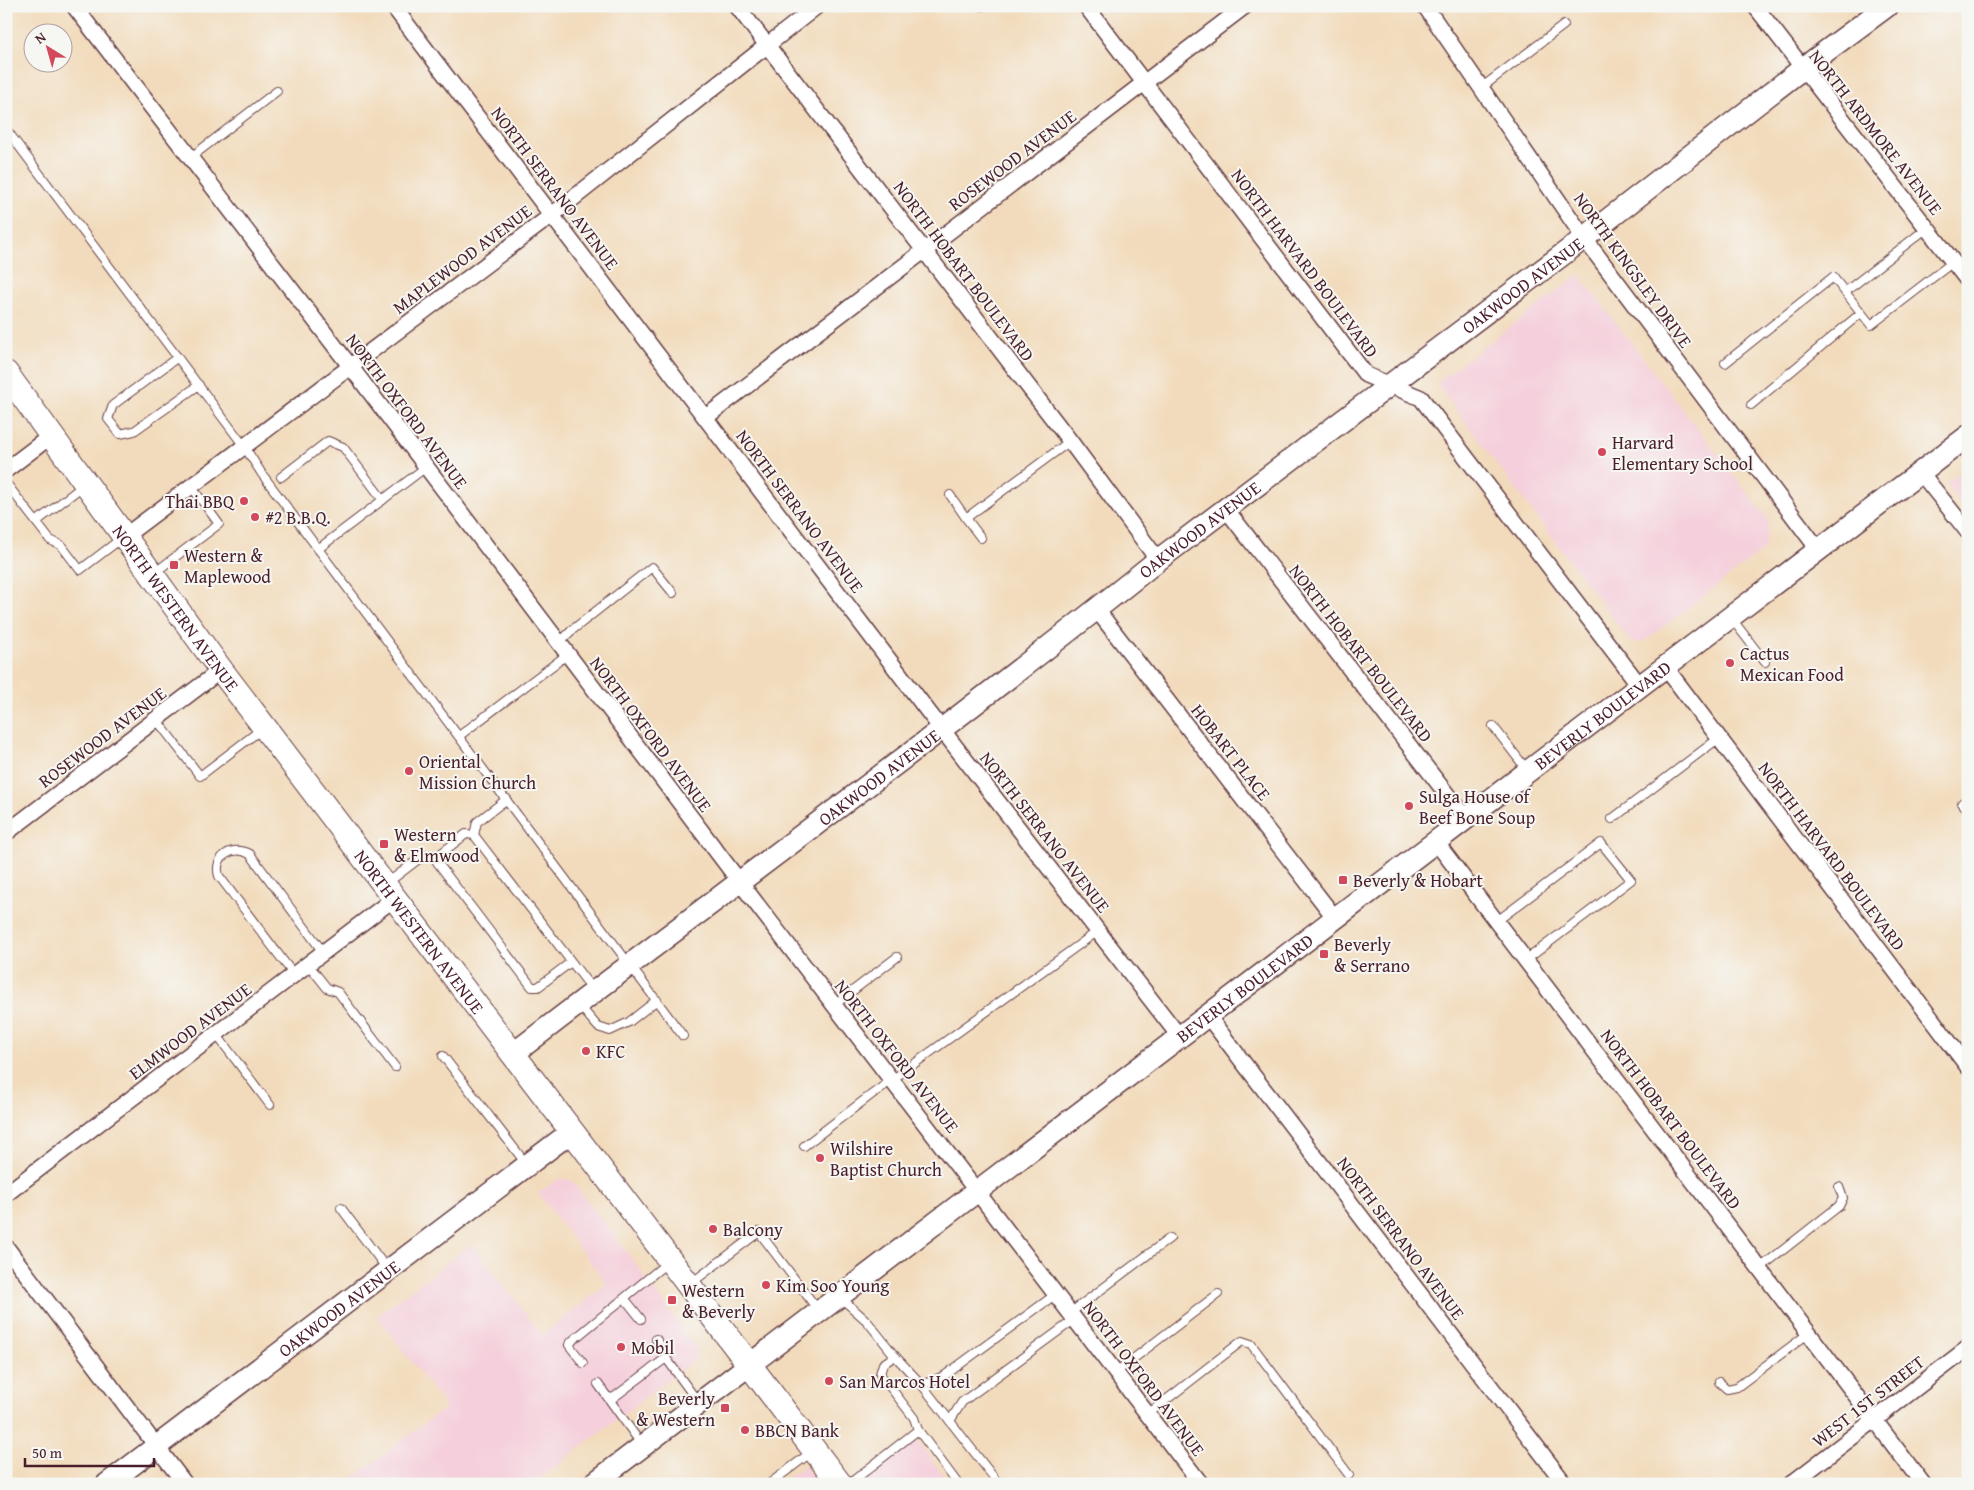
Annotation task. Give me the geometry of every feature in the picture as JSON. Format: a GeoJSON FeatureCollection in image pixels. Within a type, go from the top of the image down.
{"type":"FeatureCollection","features":[{"type":"Feature","properties":{"kind":"main road","name":"NORTH WESTERN AVENUE"},"geometry":{"type":"LineString","coordinates":[[6,373],[221,670],[840,1484]]}},
{"type":"Feature","properties":{"kind":"street","name":"NORTH OXFORD AVENUE"},"geometry":{"type":"LineString","coordinates":[[74,6],[739,881],[1201,1484]]}},
{"type":"Feature","properties":{"kind":"street","name":"NORTH SERRANO AVENUE"},"geometry":{"type":"LineString","coordinates":[[393,6],[942,728],[1179,1036]]}},
{"type":"Feature","properties":{"kind":"street","name":"NORTH HOBART BOULEVARD"},"geometry":{"type":"LineString","coordinates":[[737,6],[1070,441],[1158,560]]}},
{"type":"Feature","properties":{"kind":"street","name":"MAPLEWOOD AVENUE"},"geometry":{"type":"LineString","coordinates":[[124,536],[552,215],[816,6]]}},
{"type":"Feature","properties":{"kind":"street","name":"NORTH HARVARD BOULEVARD"},"geometry":{"type":"LineString","coordinates":[[1086,6],[1366,374],[1420,398],[1640,686]]}},
{"type":"Feature","properties":{"kind":"street","name":"ROSEWOOD AVENUE"},"geometry":{"type":"LineString","coordinates":[[706,417],[1245,6]]}},
{"type":"Feature","properties":{"kind":"street","name":"NORTH KINGSLEY DRIVE"},"geometry":{"type":"LineString","coordinates":[[1425,6],[1584,238],[1818,549]]}},
{"type":"Feature","properties":{"kind":"street","name":"NORTH ARDMORE AVENUE"},"geometry":{"type":"LineString","coordinates":[[1755,6],[1968,281]]}},
{"type":"Feature","properties":{"kind":"street","name":"OAKWOOD AVENUE"},"geometry":{"type":"LineString","coordinates":[[513,1054],[1097,610],[1158,560],[1391,385],[1802,69],[1887,6]]}},
{"type":"Feature","properties":{"kind":"street"},"geometry":{"type":"LineString","coordinates":[[6,470],[52,435]]}},
{"type":"Feature","properties":{"kind":"street","name":"BEVERLY BOULEVARD"},"geometry":{"type":"LineString","coordinates":[[593,1484],[1968,436]]}},
{"type":"Feature","properties":{"kind":"street"},"geometry":{"type":"LineString","coordinates":[[1921,473],[1968,532]]}},
{"type":"Feature","properties":{"kind":"street","name":"NORTH HOBART BOULEVARD"},"geometry":{"type":"LineString","coordinates":[[1226,510],[1466,819]]}},
{"type":"Feature","properties":{"kind":"street","name":"HOBART PLACE"},"geometry":{"type":"LineString","coordinates":[[1097,610],[1335,918]]}},
{"type":"Feature","properties":{"kind":"street","name":"NORTH HARVARD BOULEVARD"},"geometry":{"type":"LineString","coordinates":[[1666,668],[1968,1067]]}},
{"type":"Feature","properties":{"kind":"street","name":"ROSEWOOD AVENUE"},"geometry":{"type":"LineString","coordinates":[[6,833],[221,670]]}},
{"type":"Feature","properties":{"kind":"street","name":"NORTH HOBART BOULEVARD"},"geometry":{"type":"LineString","coordinates":[[1436,842],[1923,1484]]}},
{"type":"Feature","properties":{"kind":"street","name":"ELMWOOD AVENUE"},"geometry":{"type":"LineString","coordinates":[[6,1194],[308,964],[390,891]]}},
{"type":"Feature","properties":{"kind":"street","name":"NORTH SERRANO AVENUE"},"geometry":{"type":"LineString","coordinates":[[1207,1015],[1565,1484]]}},
{"type":"Feature","properties":{"kind":"street","name":"OAKWOOD AVENUE"},"geometry":{"type":"LineString","coordinates":[[107,1484],[571,1132]]}},
{"type":"Feature","properties":{"kind":"street"},"geometry":{"type":"LineString","coordinates":[[6,1247],[185,1484]]}},
{"type":"Feature","properties":{"kind":"street","name":"WEST 1ST STREET"},"geometry":{"type":"LineString","coordinates":[[1792,1484],[1968,1348]]}},
{"type":"Feature","properties":{"kind":"lane"},"geometry":{"type":"LineString","coordinates":[[1481,88],[1564,25]]}},
{"type":"Feature","properties":{"kind":"lane"},"geometry":{"type":"LineString","coordinates":[[190,158],[277,91]]}},
{"type":"Feature","properties":{"kind":"lane"},"geometry":{"type":"LineString","coordinates":[[6,129],[199,385],[262,474],[683,1036]]}},
{"type":"Feature","properties":{"kind":"lane"},"geometry":{"type":"LineString","coordinates":[[1845,292],[1927,228]]}},
{"type":"Feature","properties":{"kind":"lane"},"geometry":{"type":"LineString","coordinates":[[1724,363],[1833,277],[1871,325],[1953,262]]}},
{"type":"Feature","properties":{"kind":"lane"},"geometry":{"type":"LineString","coordinates":[[1751,405],[1861,313]]}},
{"type":"Feature","properties":{"kind":"lane"},"geometry":{"type":"LineString","coordinates":[[178,357],[113,405],[108,419],[120,434],[134,431],[199,385]]}},
{"type":"Feature","properties":{"kind":"lane"},"geometry":{"type":"LineString","coordinates":[[281,477],[328,441],[343,447],[382,500]]}},
{"type":"Feature","properties":{"kind":"lane"},"geometry":{"type":"LineString","coordinates":[[966,518],[1070,441]]}},
{"type":"Feature","properties":{"kind":"lane"},"geometry":{"type":"LineString","coordinates":[[318,549],[426,467]]}},
{"type":"Feature","properties":{"kind":"lane"},"geometry":{"type":"LineString","coordinates":[[6,483],[50,540],[61,545],[80,570],[124,536]]}},
{"type":"Feature","properties":{"kind":"lane"},"geometry":{"type":"LineString","coordinates":[[36,522],[87,483]]}},
{"type":"Feature","properties":{"kind":"lane"},"geometry":{"type":"LineString","coordinates":[[153,575],[219,524],[191,486]]}},
{"type":"Feature","properties":{"kind":"lane"},"geometry":{"type":"LineString","coordinates":[[950,495],[981,538]]}},
{"type":"Feature","properties":{"kind":"lane"},"geometry":{"type":"LineString","coordinates":[[459,736],[563,649],[571,631],[652,567],[673,593]]}},
{"type":"Feature","properties":{"kind":"lane"},"geometry":{"type":"LineString","coordinates":[[1731,617],[1765,662]]}},
{"type":"Feature","properties":{"kind":"lane"},"geometry":{"type":"LineString","coordinates":[[156,719],[200,776],[265,727]]}},
{"type":"Feature","properties":{"kind":"lane"},"geometry":{"type":"LineString","coordinates":[[1493,726],[1528,772]]}},
{"type":"Feature","properties":{"kind":"lane"},"geometry":{"type":"LineString","coordinates":[[1612,819],[1719,738]]}},
{"type":"Feature","properties":{"kind":"lane"},"geometry":{"type":"LineString","coordinates":[[1968,798],[1962,802],[1968,810]]}},
{"type":"Feature","properties":{"kind":"lane"},"geometry":{"type":"LineString","coordinates":[[474,834],[477,822],[507,799]]}},
{"type":"Feature","properties":{"kind":"lane"},"geometry":{"type":"LineString","coordinates":[[390,891],[424,856],[439,855],[466,834],[474,834]]}},
{"type":"Feature","properties":{"kind":"lane"},"geometry":{"type":"LineString","coordinates":[[474,834],[594,992]]}},
{"type":"Feature","properties":{"kind":"lane"},"geometry":{"type":"LineString","coordinates":[[1497,921],[1601,843],[1631,880],[1526,960]]}},
{"type":"Feature","properties":{"kind":"lane"},"geometry":{"type":"LineString","coordinates":[[294,975],[219,876],[217,865],[220,859],[229,852],[236,850],[250,854],[323,952]]}},
{"type":"Feature","properties":{"kind":"lane"},"geometry":{"type":"LineString","coordinates":[[439,855],[437,862],[532,987],[538,987],[571,962]]}},
{"type":"Feature","properties":{"kind":"lane"},"geometry":{"type":"LineString","coordinates":[[804,1146],[1098,931]]}},
{"type":"Feature","properties":{"kind":"lane"},"geometry":{"type":"LineString","coordinates":[[834,1004],[897,957]]}},
{"type":"Feature","properties":{"kind":"lane"},"geometry":{"type":"LineString","coordinates":[[308,964],[327,988],[338,992],[395,1066]]}},
{"type":"Feature","properties":{"kind":"lane"},"geometry":{"type":"LineString","coordinates":[[578,1004],[598,1026],[610,1030],[629,1022],[657,1000]]}},
{"type":"Feature","properties":{"kind":"lane"},"geometry":{"type":"LineString","coordinates":[[216,1034],[270,1105]]}},
{"type":"Feature","properties":{"kind":"lane"},"geometry":{"type":"LineString","coordinates":[[443,1056],[527,1166]]}},
{"type":"Feature","properties":{"kind":"lane"},"geometry":{"type":"LineString","coordinates":[[1760,1268],[1839,1206],[1843,1198],[1839,1187]]}},
{"type":"Feature","properties":{"kind":"lane"},"geometry":{"type":"LineString","coordinates":[[341,1208],[388,1270]]}},
{"type":"Feature","properties":{"kind":"lane"},"geometry":{"type":"LineString","coordinates":[[689,1285],[758,1232],[819,1312]]}},
{"type":"Feature","properties":{"kind":"lane"},"geometry":{"type":"LineString","coordinates":[[950,1421],[962,1402],[1170,1238]]}},
{"type":"Feature","properties":{"kind":"lane"},"geometry":{"type":"LineString","coordinates":[[583,1363],[570,1345],[572,1341],[670,1260]]}},
{"type":"Feature","properties":{"kind":"lane"},"geometry":{"type":"LineString","coordinates":[[922,1385],[944,1376],[1056,1294]]}},
{"type":"Feature","properties":{"kind":"lane"},"geometry":{"type":"LineString","coordinates":[[1116,1372],[1218,1294]]}},
{"type":"Feature","properties":{"kind":"lane"},"geometry":{"type":"LineString","coordinates":[[840,1297],[867,1321],[895,1356],[922,1385],[995,1478],[996,1484]]}},
{"type":"Feature","properties":{"kind":"lane"},"geometry":{"type":"LineString","coordinates":[[625,1299],[641,1319]]}},
{"type":"Feature","properties":{"kind":"lane"},"geometry":{"type":"LineString","coordinates":[[1718,1382],[1727,1389],[1737,1387],[1809,1333]]}},
{"type":"Feature","properties":{"kind":"lane"},"geometry":{"type":"LineString","coordinates":[[656,1339],[666,1353],[666,1358],[699,1403]]}},
{"type":"Feature","properties":{"kind":"lane"},"geometry":{"type":"LineString","coordinates":[[1148,1414],[1242,1341],[1251,1344],[1349,1475]]}},
{"type":"Feature","properties":{"kind":"lane"},"geometry":{"type":"LineString","coordinates":[[895,1356],[884,1364],[880,1374],[914,1418],[918,1430],[958,1484]]}},
{"type":"Feature","properties":{"kind":"lane"},"geometry":{"type":"LineString","coordinates":[[608,1397],[613,1398],[666,1358]]}},
{"type":"Feature","properties":{"kind":"lane"},"geometry":{"type":"LineString","coordinates":[[598,1384],[643,1445]]}},
{"type":"Feature","properties":{"kind":"lane"},"geometry":{"type":"LineString","coordinates":[[849,1484],[918,1430]]}},
{"type":"Feature","properties":{"kind":"lane"},"geometry":{"type":"LineString","coordinates":[[769,1484],[815,1450]]}},
{"type":"Feature","properties":{"kind":"shaded area","name":"Harvard Elementary School"},"geometry":{"type":"Polygon","coordinates":[[[1579,275],[1769,521],[1764,550],[1643,642],[1631,642],[1436,383],[1579,275]]]}},
{"type":"Feature","properties":{"kind":"shaded area"},"geometry":{"type":"Polygon","coordinates":[[[1968,466],[1968,512],[1946,483],[1968,466]]]}},
{"type":"Feature","properties":{"kind":"shaded area"},"geometry":{"type":"Polygon","coordinates":[[[559,1179],[573,1182],[635,1263],[694,1345],[696,1349],[694,1360],[533,1484],[359,1484],[354,1477],[446,1407],[377,1316],[472,1244],[542,1335],[607,1284],[538,1193],[559,1179]]]}},
{"type":"Feature","properties":{"kind":"shaded area"},"geometry":{"type":"Polygon","coordinates":[[[916,1439],[950,1484],[858,1484],[916,1439]]]}},
{"type":"Feature","properties":{"kind":"shaded area"},"geometry":{"type":"Polygon","coordinates":[[[805,1465],[817,1484],[780,1484],[805,1465]]]}},
{"type":"Feature","properties":{"kind":"place","name":"Harvard Elementary School"},"geometry":{"type":"Point","coordinates":[1602,452]}},
{"type":"Feature","properties":{"kind":"place","name":"Thai BBQ"},"geometry":{"type":"Point","coordinates":[244,501]}},
{"type":"Feature","properties":{"kind":"place","name":"#2 B.B.Q."},"geometry":{"type":"Point","coordinates":[255,517]}},
{"type":"Feature","properties":{"kind":"place","name":"Western & Maplewood"},"geometry":{"type":"Point","coordinates":[174,565]}},
{"type":"Feature","properties":{"kind":"place","name":"Cactus Mexican Food"},"geometry":{"type":"Point","coordinates":[1730,663]}},
{"type":"Feature","properties":{"kind":"place","name":"Oriental Mission Church"},"geometry":{"type":"Point","coordinates":[409,771]}},
{"type":"Feature","properties":{"kind":"place","name":"Sulga House of Beef Bone Soup"},"geometry":{"type":"Point","coordinates":[1409,806]}},
{"type":"Feature","properties":{"kind":"place","name":"Western & Elmwood"},"geometry":{"type":"Point","coordinates":[384,844]}},
{"type":"Feature","properties":{"kind":"place","name":"Beverly & Hobart"},"geometry":{"type":"Point","coordinates":[1343,880]}},
{"type":"Feature","properties":{"kind":"place","name":"Beverly & Serrano"},"geometry":{"type":"Point","coordinates":[1324,954]}},
{"type":"Feature","properties":{"kind":"place","name":"KFC"},"geometry":{"type":"Point","coordinates":[586,1051]}},
{"type":"Feature","properties":{"kind":"place","name":"Wilshire Baptist Church"},"geometry":{"type":"Point","coordinates":[820,1158]}},
{"type":"Feature","properties":{"kind":"place","name":"Balcony"},"geometry":{"type":"Point","coordinates":[713,1229]}},
{"type":"Feature","properties":{"kind":"place","name":"Kim Soo Young"},"geometry":{"type":"Point","coordinates":[766,1285]}},
{"type":"Feature","properties":{"kind":"place","name":"Western & Beverly"},"geometry":{"type":"Point","coordinates":[672,1300]}},
{"type":"Feature","properties":{"kind":"place","name":"Mobil"},"geometry":{"type":"Point","coordinates":[621,1347]}},
{"type":"Feature","properties":{"kind":"place","name":"San Marcos Hotel"},"geometry":{"type":"Point","coordinates":[829,1381]}},
{"type":"Feature","properties":{"kind":"place","name":"Beverly & Western"},"geometry":{"type":"Point","coordinates":[725,1408]}},
{"type":"Feature","properties":{"kind":"place","name":"BBCN Bank"},"geometry":{"type":"Point","coordinates":[745,1430]}}]}
